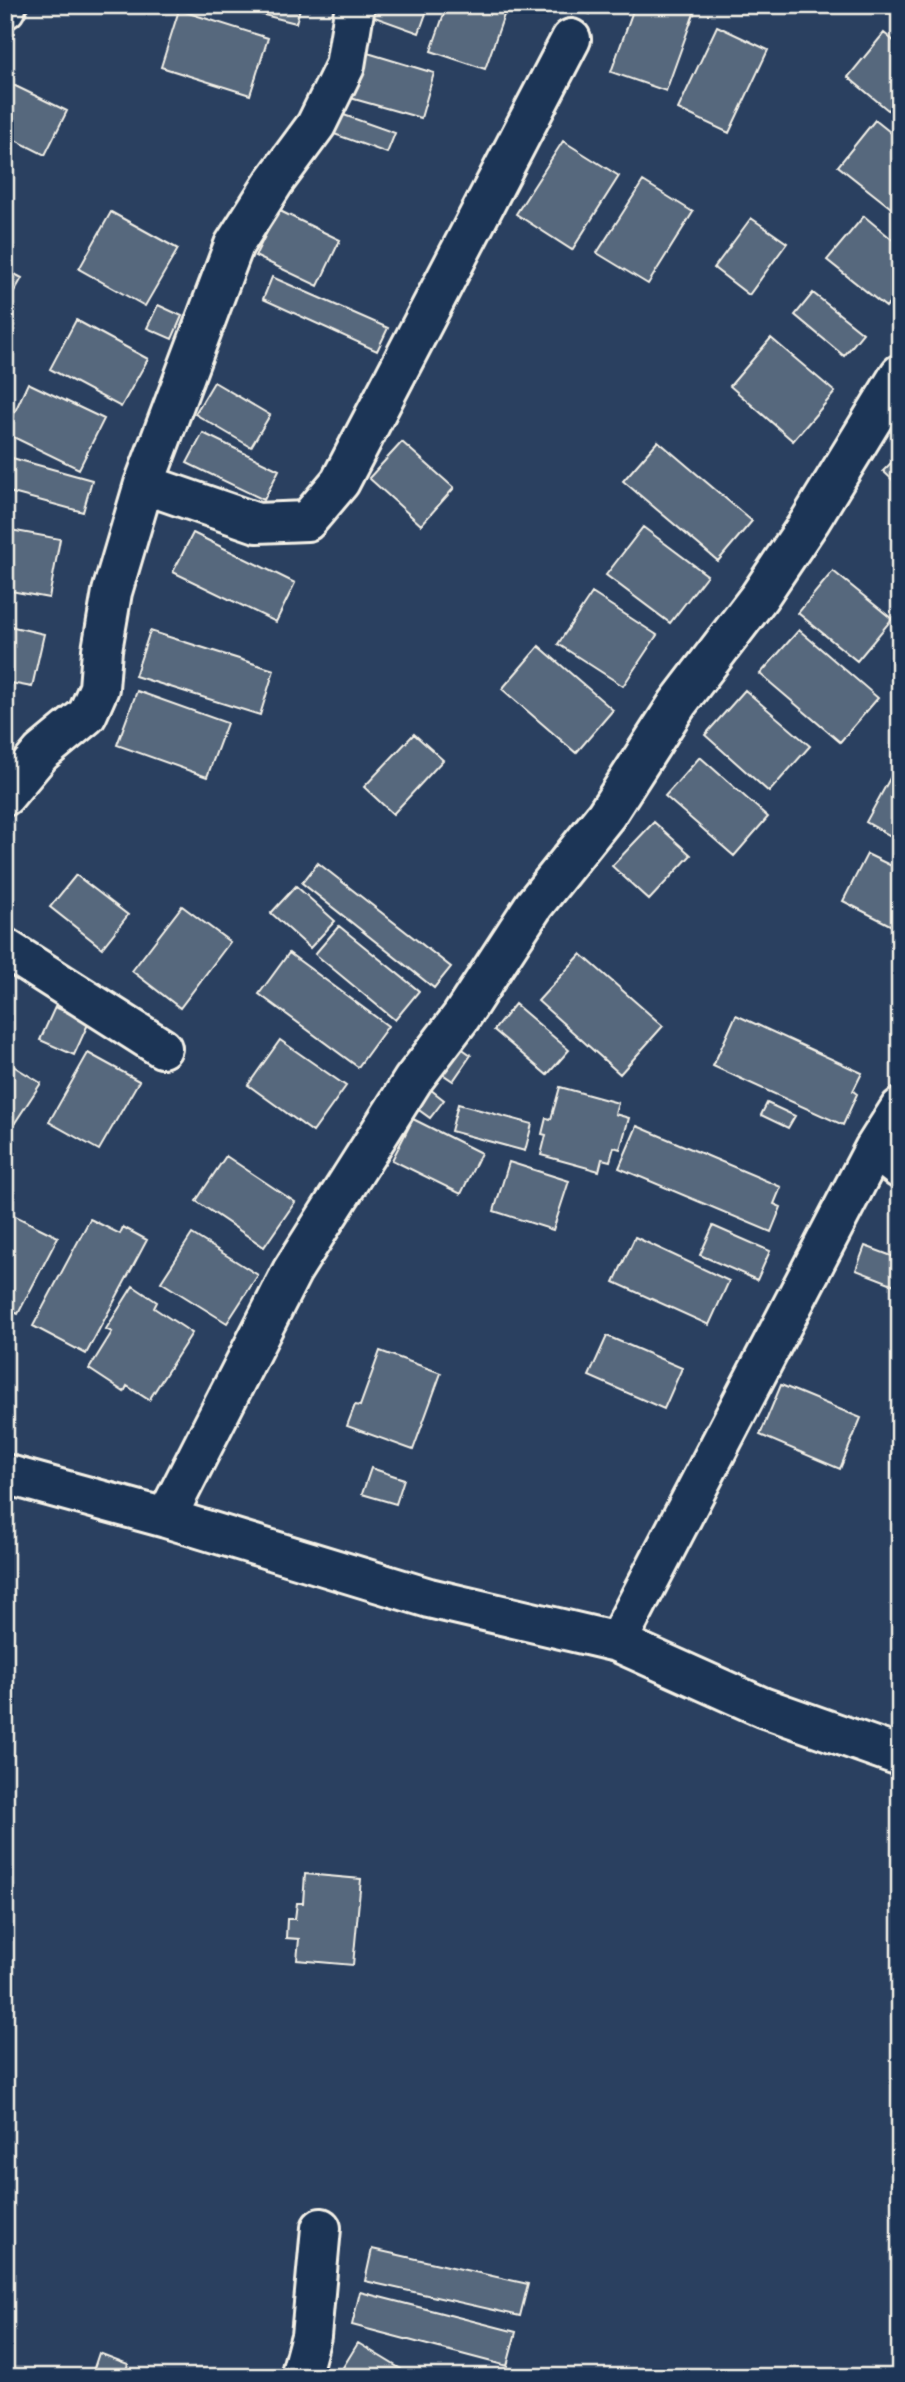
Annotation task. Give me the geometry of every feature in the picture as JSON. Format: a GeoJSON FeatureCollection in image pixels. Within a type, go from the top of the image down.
{"type":"FeatureCollection","features":[{"type":"Feature","properties":{"kind":"street"},"geometry":{"type":"LineString","coordinates":[[5,796],[41,753],[87,715],[99,688],[102,650],[112,592],[144,484],[234,245],[274,182],[316,125],[345,66],[355,5]]}},
{"type":"Feature","properties":{"kind":"street"},"geometry":{"type":"LineString","coordinates":[[144,484],[257,523],[307,522],[340,482],[571,39]]}},
{"type":"Feature","properties":{"kind":"street"},"geometry":{"type":"LineString","coordinates":[[166,1517],[292,1271],[392,1113],[534,905],[606,815],[678,703],[759,597],[810,521],[900,374]]}},
{"type":"Feature","properties":{"kind":"street"},"geometry":{"type":"LineString","coordinates":[[5,948],[162,1048]]}},
{"type":"Feature","properties":{"kind":"street"},"geometry":{"type":"LineString","coordinates":[[617,1642],[887,1159],[900,1108]]}},
{"type":"Feature","properties":{"kind":"street"},"geometry":{"type":"LineString","coordinates":[[5,1474],[166,1517],[429,1598],[617,1642],[762,1707],[900,1756]]}},
{"type":"Feature","properties":{"kind":"street"},"geometry":{"type":"LineString","coordinates":[[300,2377],[311,2336],[321,2228]]}},
{"type":"Feature","properties":{"kind":"building"},"geometry":{"type":"Polygon","coordinates":[[[224,5],[301,5],[296,23],[224,5]]]}},
{"type":"Feature","properties":{"kind":"building"},"geometry":{"type":"Polygon","coordinates":[[[369,5],[429,5],[419,33],[366,14],[369,5]]]}},
{"type":"Feature","properties":{"kind":"building"},"geometry":{"type":"Polygon","coordinates":[[[447,5],[485,5],[505,12],[485,69],[431,51],[447,5]]]}},
{"type":"Feature","properties":{"kind":"building"},"geometry":{"type":"Polygon","coordinates":[[[564,5],[593,5],[590,14],[564,5]]]}},
{"type":"Feature","properties":{"kind":"building"},"geometry":{"type":"Polygon","coordinates":[[[635,5],[697,5],[666,91],[611,72],[635,5]]]}},
{"type":"Feature","properties":{"kind":"building"},"geometry":{"type":"Polygon","coordinates":[[[875,5],[900,5],[900,10],[875,5]]]}},
{"type":"Feature","properties":{"kind":"building"},"geometry":{"type":"Polygon","coordinates":[[[179,10],[268,38],[250,95],[161,67],[179,10]]]}},
{"type":"Feature","properties":{"kind":"building"},"geometry":{"type":"Polygon","coordinates":[[[717,26],[768,50],[729,133],[678,109],[717,26]]]}},
{"type":"Feature","properties":{"kind":"building"},"geometry":{"type":"Polygon","coordinates":[[[884,33],[900,46],[900,120],[848,77],[884,33]]]}},
{"type":"Feature","properties":{"kind":"building"},"geometry":{"type":"Polygon","coordinates":[[[361,51],[434,73],[421,118],[347,97],[361,51]]]}},
{"type":"Feature","properties":{"kind":"building"},"geometry":{"type":"Polygon","coordinates":[[[5,81],[67,111],[45,155],[5,135],[5,81]]]}},
{"type":"Feature","properties":{"kind":"building"},"geometry":{"type":"Polygon","coordinates":[[[341,114],[395,133],[387,153],[334,134],[341,114]]]}},
{"type":"Feature","properties":{"kind":"building"},"geometry":{"type":"Polygon","coordinates":[[[875,120],[900,140],[900,215],[838,166],[875,120]]]}},
{"type":"Feature","properties":{"kind":"building"},"geometry":{"type":"Polygon","coordinates":[[[563,141],[619,176],[572,250],[516,214],[563,141]]]}},
{"type":"Feature","properties":{"kind":"building"},"geometry":{"type":"Polygon","coordinates":[[[643,181],[693,212],[648,284],[597,253],[643,181]]]}},
{"type":"Feature","properties":{"kind":"building"},"geometry":{"type":"Polygon","coordinates":[[[278,210],[340,240],[318,286],[255,256],[278,210]]]}},
{"type":"Feature","properties":{"kind":"building"},"geometry":{"type":"Polygon","coordinates":[[[111,212],[178,249],[145,306],[79,269],[111,212]]]}},
{"type":"Feature","properties":{"kind":"building"},"geometry":{"type":"Polygon","coordinates":[[[864,216],[900,246],[900,290],[886,307],[827,260],[864,216]]]}},
{"type":"Feature","properties":{"kind":"building"},"geometry":{"type":"Polygon","coordinates":[[[751,218],[787,243],[749,295],[714,268],[751,218]]]}},
{"type":"Feature","properties":{"kind":"building"},"geometry":{"type":"Polygon","coordinates":[[[5,269],[22,278],[5,308],[5,269]]]}},
{"type":"Feature","properties":{"kind":"building"},"geometry":{"type":"Polygon","coordinates":[[[272,277],[388,328],[377,351],[263,299],[272,277]]]}},
{"type":"Feature","properties":{"kind":"building"},"geometry":{"type":"Polygon","coordinates":[[[813,293],[863,333],[844,356],[795,315],[813,293]]]}},
{"type":"Feature","properties":{"kind":"building"},"geometry":{"type":"Polygon","coordinates":[[[158,305],[182,316],[172,339],[147,328],[158,305]]]}},
{"type":"Feature","properties":{"kind":"building"},"geometry":{"type":"Polygon","coordinates":[[[76,320],[148,359],[121,407],[50,369],[76,320]]]}},
{"type":"Feature","properties":{"kind":"building"},"geometry":{"type":"Polygon","coordinates":[[[771,338],[835,392],[793,441],[730,386],[771,338]]]}},
{"type":"Feature","properties":{"kind":"building"},"geometry":{"type":"Polygon","coordinates":[[[214,382],[270,415],[251,447],[195,414],[214,382]]]}},
{"type":"Feature","properties":{"kind":"building"},"geometry":{"type":"Polygon","coordinates":[[[28,383],[104,419],[79,469],[5,433],[28,383]]]}},
{"type":"Feature","properties":{"kind":"building"},"geometry":{"type":"Polygon","coordinates":[[[203,433],[279,470],[264,500],[187,463],[203,433]]]}},
{"type":"Feature","properties":{"kind":"building"},"geometry":{"type":"Polygon","coordinates":[[[658,441],[752,521],[718,561],[623,481],[658,441]]]}},
{"type":"Feature","properties":{"kind":"building"},"geometry":{"type":"Polygon","coordinates":[[[402,442],[454,488],[421,525],[369,478],[402,442]]]}},
{"type":"Feature","properties":{"kind":"building"},"geometry":{"type":"Polygon","coordinates":[[[900,454],[900,487],[883,471],[900,454]]]}},
{"type":"Feature","properties":{"kind":"building"},"geometry":{"type":"Polygon","coordinates":[[[5,456],[92,480],[83,512],[5,491],[5,456]]]}},
{"type":"Feature","properties":{"kind":"building"},"geometry":{"type":"Polygon","coordinates":[[[643,527],[707,575],[670,623],[606,575],[643,527]]]}},
{"type":"Feature","properties":{"kind":"building"},"geometry":{"type":"Polygon","coordinates":[[[5,529],[60,539],[49,598],[5,590],[5,529]]]}},
{"type":"Feature","properties":{"kind":"building"},"geometry":{"type":"Polygon","coordinates":[[[193,533],[295,583],[276,622],[173,572],[193,533]]]}},
{"type":"Feature","properties":{"kind":"building"},"geometry":{"type":"Polygon","coordinates":[[[833,571],[892,619],[857,661],[798,613],[833,571]]]}},
{"type":"Feature","properties":{"kind":"building"},"geometry":{"type":"Polygon","coordinates":[[[592,593],[657,635],[623,686],[558,644],[592,593]]]}},
{"type":"Feature","properties":{"kind":"building"},"geometry":{"type":"Polygon","coordinates":[[[5,625],[44,634],[32,687],[5,682],[5,625]]]}},
{"type":"Feature","properties":{"kind":"building"},"geometry":{"type":"Polygon","coordinates":[[[799,630],[878,698],[840,742],[760,674],[799,630]]]}},
{"type":"Feature","properties":{"kind":"building"},"geometry":{"type":"Polygon","coordinates":[[[150,631],[274,670],[260,715],[135,676],[150,631]]]}},
{"type":"Feature","properties":{"kind":"building"},"geometry":{"type":"Polygon","coordinates":[[[539,646],[613,710],[576,753],[502,689],[539,646]]]}},
{"type":"Feature","properties":{"kind":"building"},"geometry":{"type":"Polygon","coordinates":[[[745,690],[810,746],[769,792],[705,735],[745,690]]]}},
{"type":"Feature","properties":{"kind":"building"},"geometry":{"type":"Polygon","coordinates":[[[137,691],[227,723],[207,777],[117,745],[137,691]]]}},
{"type":"Feature","properties":{"kind":"building"},"geometry":{"type":"Polygon","coordinates":[[[414,734],[443,760],[393,814],[364,787],[414,734]]]}},
{"type":"Feature","properties":{"kind":"building"},"geometry":{"type":"Polygon","coordinates":[[[700,757],[768,817],[734,856],[665,796],[700,757]]]}},
{"type":"Feature","properties":{"kind":"building"},"geometry":{"type":"Polygon","coordinates":[[[895,769],[900,771],[900,841],[866,822],[895,769]]]}},
{"type":"Feature","properties":{"kind":"building"},"geometry":{"type":"Polygon","coordinates":[[[654,822],[691,855],[649,900],[612,866],[654,822]]]}},
{"type":"Feature","properties":{"kind":"building"},"geometry":{"type":"Polygon","coordinates":[[[867,854],[900,870],[900,930],[843,901],[867,854]]]}},
{"type":"Feature","properties":{"kind":"building"},"geometry":{"type":"Polygon","coordinates":[[[318,863],[451,967],[434,988],[302,883],[318,863]]]}},
{"type":"Feature","properties":{"kind":"building"},"geometry":{"type":"Polygon","coordinates":[[[76,875],[128,915],[102,948],[50,907],[76,875]]]}},
{"type":"Feature","properties":{"kind":"building"},"geometry":{"type":"Polygon","coordinates":[[[296,886],[335,921],[310,948],[271,913],[296,886]]]}},
{"type":"Feature","properties":{"kind":"building"},"geometry":{"type":"Polygon","coordinates":[[[182,906],[230,942],[180,1008],[132,971],[182,906]]]}},
{"type":"Feature","properties":{"kind":"building"},"geometry":{"type":"Polygon","coordinates":[[[339,926],[419,991],[395,1020],[315,954],[339,926]]]}},
{"type":"Feature","properties":{"kind":"building"},"geometry":{"type":"Polygon","coordinates":[[[289,953],[388,1026],[358,1067],[259,994],[289,953]]]}},
{"type":"Feature","properties":{"kind":"building"},"geometry":{"type":"Polygon","coordinates":[[[581,954],[663,1026],[620,1074],[538,1001],[581,954]]]}},
{"type":"Feature","properties":{"kind":"building"},"geometry":{"type":"Polygon","coordinates":[[[515,1004],[569,1050],[547,1075],[494,1030],[515,1004]]]}},
{"type":"Feature","properties":{"kind":"building"},"geometry":{"type":"Polygon","coordinates":[[[55,1007],[89,1022],[74,1055],[40,1040],[55,1007]]]}},
{"type":"Feature","properties":{"kind":"building"},"geometry":{"type":"Polygon","coordinates":[[[736,1015],[862,1073],[853,1091],[857,1094],[843,1125],[713,1066],[736,1015]]]}},
{"type":"Feature","properties":{"kind":"building"},"geometry":{"type":"Polygon","coordinates":[[[280,1040],[346,1086],[313,1132],[248,1085],[280,1040]]]}},
{"type":"Feature","properties":{"kind":"building"},"geometry":{"type":"Polygon","coordinates":[[[454,1043],[471,1055],[453,1081],[435,1069],[454,1043]]]}},
{"type":"Feature","properties":{"kind":"building"},"geometry":{"type":"Polygon","coordinates":[[[88,1053],[139,1081],[99,1150],[49,1122],[88,1053]]]}},
{"type":"Feature","properties":{"kind":"building"},"geometry":{"type":"Polygon","coordinates":[[[5,1061],[41,1083],[5,1138],[5,1061]]]}},
{"type":"Feature","properties":{"kind":"building"},"geometry":{"type":"Polygon","coordinates":[[[426,1086],[444,1100],[430,1118],[412,1105],[426,1086]]]}},
{"type":"Feature","properties":{"kind":"building"},"geometry":{"type":"Polygon","coordinates":[[[560,1087],[618,1103],[615,1114],[629,1118],[620,1149],[614,1147],[610,1161],[602,1159],[599,1171],[541,1155],[546,1135],[542,1134],[546,1118],[551,1119],[560,1087]]]}},
{"type":"Feature","properties":{"kind":"building"},"geometry":{"type":"Polygon","coordinates":[[[767,1103],[795,1116],[788,1128],[761,1115],[767,1103]]]}},
{"type":"Feature","properties":{"kind":"building"},"geometry":{"type":"Polygon","coordinates":[[[458,1104],[532,1124],[525,1151],[451,1131],[458,1104]]]}},
{"type":"Feature","properties":{"kind":"building"},"geometry":{"type":"Polygon","coordinates":[[[413,1119],[481,1153],[461,1194],[392,1160],[413,1119]]]}},
{"type":"Feature","properties":{"kind":"building"},"geometry":{"type":"Polygon","coordinates":[[[637,1126],[781,1187],[774,1204],[781,1207],[771,1232],[619,1168],[637,1126]]]}},
{"type":"Feature","properties":{"kind":"building"},"geometry":{"type":"Polygon","coordinates":[[[226,1156],[295,1202],[264,1247],[196,1201],[226,1156]]]}},
{"type":"Feature","properties":{"kind":"building"},"geometry":{"type":"Polygon","coordinates":[[[509,1162],[569,1181],[553,1230],[494,1211],[509,1162]]]}},
{"type":"Feature","properties":{"kind":"building"},"geometry":{"type":"Polygon","coordinates":[[[5,1211],[58,1237],[18,1314],[5,1308],[5,1211]]]}},
{"type":"Feature","properties":{"kind":"building"},"geometry":{"type":"Polygon","coordinates":[[[90,1219],[120,1234],[123,1227],[147,1240],[86,1354],[33,1326],[90,1219]]]}},
{"type":"Feature","properties":{"kind":"building"},"geometry":{"type":"Polygon","coordinates":[[[713,1226],[770,1251],[757,1280],[700,1255],[713,1226]]]}},
{"type":"Feature","properties":{"kind":"building"},"geometry":{"type":"Polygon","coordinates":[[[192,1234],[258,1275],[227,1323],[161,1282],[192,1234]]]}},
{"type":"Feature","properties":{"kind":"building"},"geometry":{"type":"Polygon","coordinates":[[[635,1237],[729,1281],[709,1325],[614,1282],[635,1237]]]}},
{"type":"Feature","properties":{"kind":"building"},"geometry":{"type":"Polygon","coordinates":[[[865,1246],[900,1259],[900,1287],[856,1270],[865,1246]]]}},
{"type":"Feature","properties":{"kind":"building"},"geometry":{"type":"Polygon","coordinates":[[[133,1286],[157,1302],[154,1308],[192,1333],[149,1400],[127,1386],[124,1392],[89,1369],[112,1332],[106,1329],[133,1286]]]}},
{"type":"Feature","properties":{"kind":"building"},"geometry":{"type":"Polygon","coordinates":[[[607,1336],[682,1368],[664,1409],[589,1376],[607,1336]]]}},
{"type":"Feature","properties":{"kind":"building"},"geometry":{"type":"Polygon","coordinates":[[[380,1351],[441,1373],[413,1450],[347,1426],[355,1405],[360,1406],[380,1351]]]}},
{"type":"Feature","properties":{"kind":"building"},"geometry":{"type":"Polygon","coordinates":[[[781,1385],[861,1418],[840,1469],[760,1435],[781,1385]]]}},
{"type":"Feature","properties":{"kind":"building"},"geometry":{"type":"Polygon","coordinates":[[[371,1468],[404,1479],[396,1504],[362,1494],[371,1468]]]}},
{"type":"Feature","properties":{"kind":"building"},"geometry":{"type":"Polygon","coordinates":[[[305,1874],[361,1879],[353,1965],[297,1960],[299,1939],[286,1938],[287,1919],[295,1919],[297,1903],[303,1903],[305,1874]]]}},
{"type":"Feature","properties":{"kind":"building"},"geometry":{"type":"Polygon","coordinates":[[[372,2249],[528,2284],[520,2316],[365,2281],[372,2249]]]}},
{"type":"Feature","properties":{"kind":"building"},"geometry":{"type":"Polygon","coordinates":[[[360,2292],[516,2332],[507,2366],[352,2325],[360,2292]]]}},
{"type":"Feature","properties":{"kind":"building"},"geometry":{"type":"Polygon","coordinates":[[[358,2343],[414,2377],[337,2377],[358,2343]]]}},
{"type":"Feature","properties":{"kind":"building"},"geometry":{"type":"Polygon","coordinates":[[[99,2353],[128,2364],[124,2377],[91,2377],[99,2353]]]}}]}
